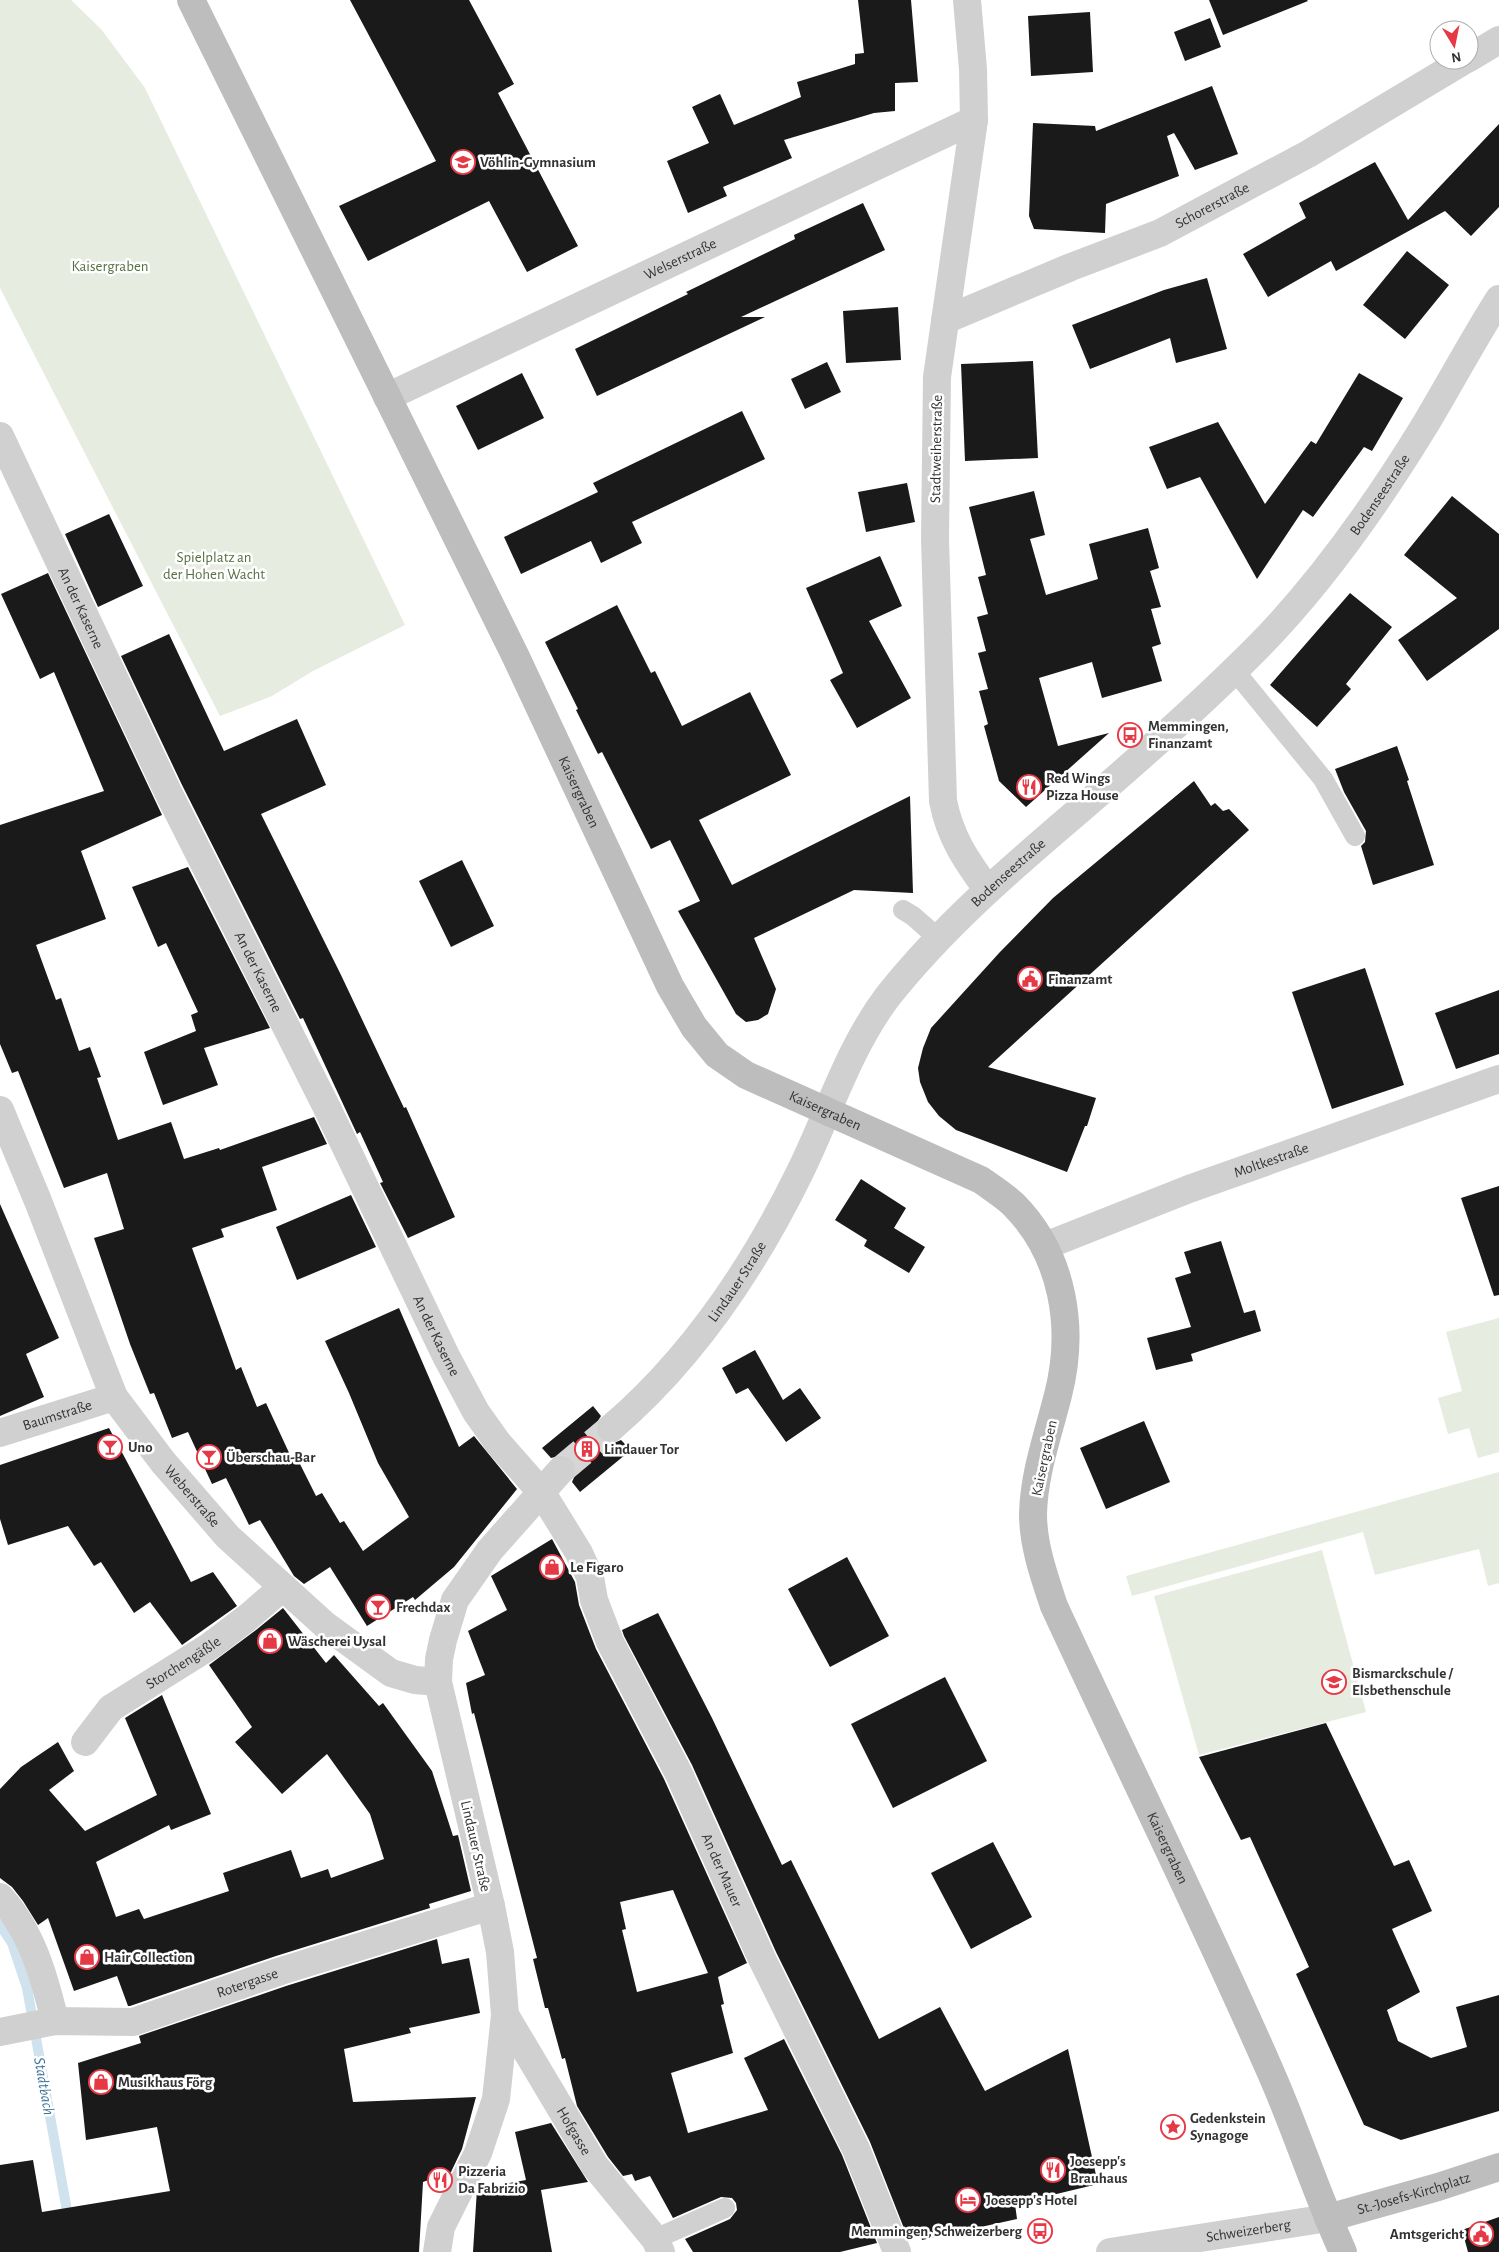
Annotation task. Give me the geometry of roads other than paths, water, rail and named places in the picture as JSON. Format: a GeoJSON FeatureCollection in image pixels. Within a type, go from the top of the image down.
{"type":"FeatureCollection","features":[{"type":"Feature","properties":{"kind":"street","name":"Kaisergraben"},"geometry":{"type":"LineString","coordinates":[[191,0],[514,655],[670,986],[694,1027],[717,1055],[746,1075],[981,1180],[1014,1206],[1045,1246],[1060,1284],[1066,1321],[1066,1346],[1058,1393],[1042,1451],[1033,1515],[1037,1549],[1043,1572],[1054,1606],[1208,1932],[1268,2065],[1343,2252]]}},
{"type":"Feature","properties":{"kind":"street","name":"Stadtweiherstraße"},"geometry":{"type":"LineString","coordinates":[[966,0],[973,69],[974,120],[937,376],[935,453],[943,801],[947,823],[958,845],[987,889]]}},
{"type":"Feature","properties":{"kind":"street"},"geometry":{"type":"LineString","coordinates":[[1479,52],[1499,40]]}},
{"type":"Feature","properties":{"kind":"street","name":"Schorerstraße"},"geometry":{"type":"LineString","coordinates":[[945,320],[1071,267],[1160,233],[1308,154],[1448,70]]}},
{"type":"Feature","properties":{"kind":"street","name":"Welserstraße"},"geometry":{"type":"LineString","coordinates":[[387,397],[974,120]]}},
{"type":"Feature","properties":{"kind":"street","name":"Bodenseestraße"},"geometry":{"type":"LineString","coordinates":[[828,1111],[846,1065],[886,1000],[938,938],[987,889],[1120,776],[1234,670],[1297,604],[1380,495],[1425,424],[1499,299]]}},
{"type":"Feature","properties":{"kind":"street","name":"An der Kaserne"},"geometry":{"type":"LineString","coordinates":[[0,436],[168,792],[326,1106],[446,1356],[487,1428],[542,1493]]}},
{"type":"Feature","properties":{"kind":"street","name":"Moltkestraße"},"geometry":{"type":"LineString","coordinates":[[1045,1246],[1189,1189],[1499,1080]]}},
{"type":"Feature","properties":{"kind":"street","name":"Lindauer Straße"},"geometry":{"type":"LineString","coordinates":[[611,1428],[640,1403],[684,1356],[723,1306],[800,1174],[828,1111]]}},
{"type":"Feature","properties":{"kind":"street","name":"Weberstraße"},"geometry":{"type":"LineString","coordinates":[[3,1127],[38,1201],[114,1397],[163,1462],[228,1537],[325,1625],[391,1673],[415,1680],[438,1682]]}},
{"type":"Feature","properties":{"kind":"street","name":"Baumstraße"},"geometry":{"type":"LineString","coordinates":[[0,1433],[114,1397]]}},
{"type":"Feature","properties":{"kind":"street","name":"Lindauer Straße"},"geometry":{"type":"LineString","coordinates":[[437,2252],[441,2228],[478,2153],[496,2099],[505,2015],[500,1952],[491,1906],[438,1682],[439,1660],[455,1600],[490,1550],[561,1470]]}},
{"type":"Feature","properties":{"kind":"street","name":"An der Mauer"},"geometry":{"type":"LineString","coordinates":[[542,1493],[579,1553],[590,1577],[594,1600],[610,1642],[678,1772],[762,1959],[856,2149],[897,2252]]}},
{"type":"Feature","properties":{"kind":"street","name":"Storchengäßle"},"geometry":{"type":"LineString","coordinates":[[85,1742],[111,1708],[210,1646],[284,1587]]}},
{"type":"Feature","properties":{"kind":"street"},"geometry":{"type":"LineString","coordinates":[[0,1897],[13,1911],[35,1950],[51,2021]]}},
{"type":"Feature","properties":{"kind":"street","name":"Rotergasse"},"geometry":{"type":"LineString","coordinates":[[9,2030],[51,2021],[133,2022],[281,1971],[491,1906]]}},
{"type":"Feature","properties":{"kind":"street","name":"Hofgasse"},"geometry":{"type":"LineString","coordinates":[[505,2015],[595,2166],[658,2245]]}},
{"type":"Feature","properties":{"kind":"street","name":"St.-Josefs-Kirchplatz"},"geometry":{"type":"LineString","coordinates":[[1328,2218],[1499,2167]]}},
{"type":"Feature","properties":{"kind":"street","name":"Schweizerberg"},"geometry":{"type":"LineString","coordinates":[[1110,2252],[1328,2218]]}},
{"type":"Feature","properties":{"kind":"lane"},"geometry":{"type":"LineString","coordinates":[[1234,670],[1323,779],[1355,836]]}},
{"type":"Feature","properties":{"kind":"lane"},"geometry":{"type":"LineString","coordinates":[[902,910],[913,916],[938,938]]}},
{"type":"Feature","properties":{"kind":"lane","name":"Hofgasse"},"geometry":{"type":"LineString","coordinates":[[658,2245],[725,2208]]}},
{"type":"Feature","properties":{"kind":"waterway","name":"Stadtbach"},"geometry":{"type":"LineString","coordinates":[[0,1925],[12,1943],[27,1988],[69,2222]]}},
{"type":"Feature","properties":{"kind":"tunnel"},"geometry":{"type":"LineString","coordinates":[[561,1470],[611,1428]]}},
{"type":"Feature","properties":{"kind":"place","name":"Vöhlin-Gymnasium"},"geometry":{"type":"Point","coordinates":[463,162]}},
{"type":"Feature","properties":{"kind":"place","name":"Memmingen, Finanzamt"},"geometry":{"type":"Point","coordinates":[1130,735]}},
{"type":"Feature","properties":{"kind":"place","name":"Red Wings Pizza House"},"geometry":{"type":"Point","coordinates":[1029,787]}},
{"type":"Feature","properties":{"kind":"place","name":"Finanzamt"},"geometry":{"type":"Point","coordinates":[1030,979]}},
{"type":"Feature","properties":{"kind":"place","name":"Uno"},"geometry":{"type":"Point","coordinates":[110,1447]}},
{"type":"Feature","properties":{"kind":"place","name":"Lindauer Tor"},"geometry":{"type":"Point","coordinates":[587,1449]}},
{"type":"Feature","properties":{"kind":"place","name":"Überschau-Bar"},"geometry":{"type":"Point","coordinates":[209,1457]}},
{"type":"Feature","properties":{"kind":"place","name":"Le Figaro"},"geometry":{"type":"Point","coordinates":[552,1567]}},
{"type":"Feature","properties":{"kind":"place","name":"Frechdax"},"geometry":{"type":"Point","coordinates":[378,1607]}},
{"type":"Feature","properties":{"kind":"place","name":"Wäscherei Uysal"},"geometry":{"type":"Point","coordinates":[270,1641]}},
{"type":"Feature","properties":{"kind":"place","name":"Bismarckschule / Elsbethenschule"},"geometry":{"type":"Point","coordinates":[1334,1682]}},
{"type":"Feature","properties":{"kind":"place","name":"Hair Collection"},"geometry":{"type":"Point","coordinates":[87,1957]}},
{"type":"Feature","properties":{"kind":"place","name":"Musikhaus Förg"},"geometry":{"type":"Point","coordinates":[101,2082]}},
{"type":"Feature","properties":{"kind":"place","name":"Gedenkstein Synagoge"},"geometry":{"type":"Point","coordinates":[1173,2127]}},
{"type":"Feature","properties":{"kind":"place","name":"Joesepp's Brauhaus"},"geometry":{"type":"Point","coordinates":[1053,2170]}},
{"type":"Feature","properties":{"kind":"place","name":"Pizzeria Da Fabrizio"},"geometry":{"type":"Point","coordinates":[440,2180]}},
{"type":"Feature","properties":{"kind":"place","name":"Joesepp's Hotel"},"geometry":{"type":"Point","coordinates":[968,2200]}},
{"type":"Feature","properties":{"kind":"place","name":"Memmingen, Schweizerberg"},"geometry":{"type":"Point","coordinates":[1040,2231]}},
{"type":"Feature","properties":{"kind":"place","name":"Amtsgericht"},"geometry":{"type":"Point","coordinates":[1481,2234]}},
{"type":"Feature","properties":{"kind":"park label","name":"Spielplatz an der Hohen Wacht"},"geometry":{"type":"Point","coordinates":[214,566]}}]}
